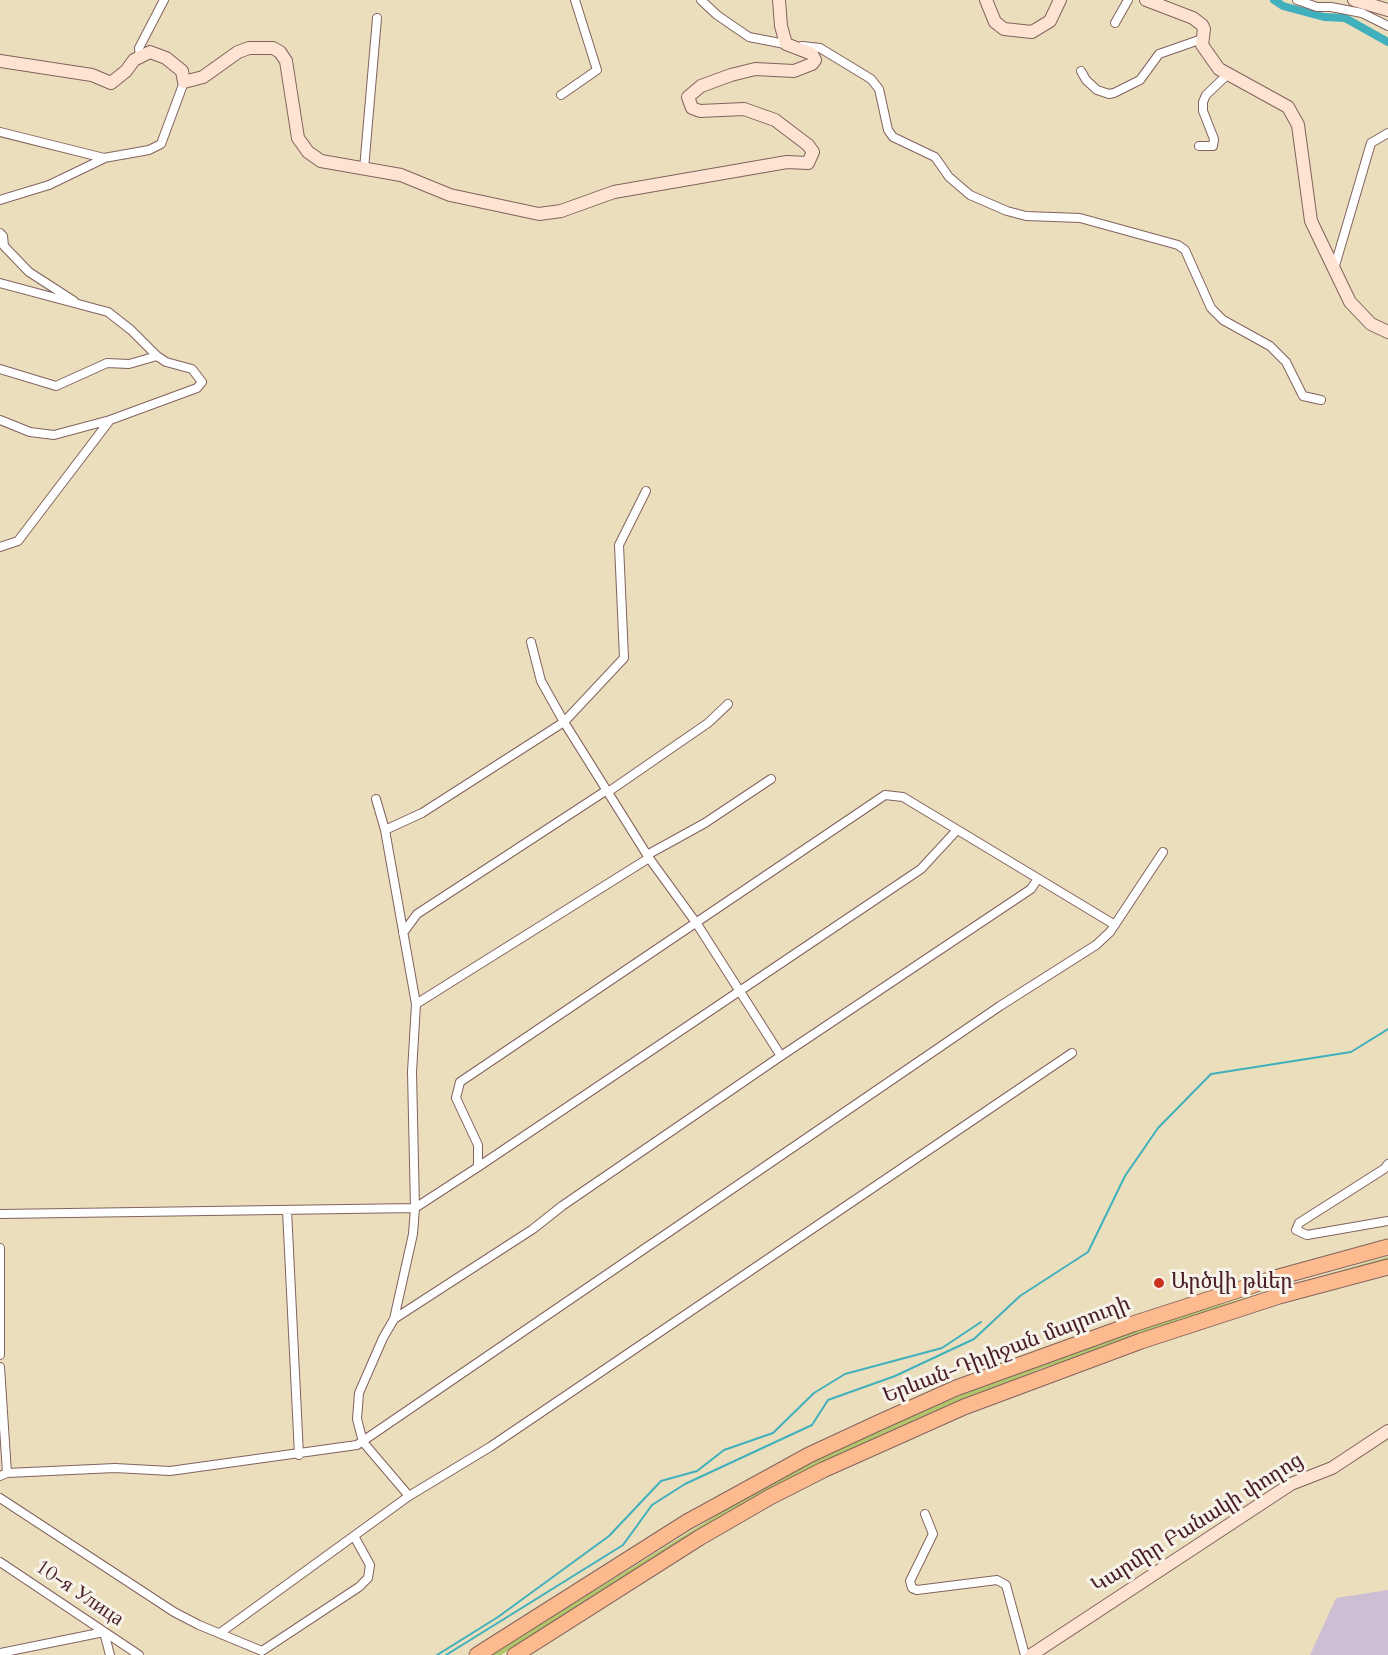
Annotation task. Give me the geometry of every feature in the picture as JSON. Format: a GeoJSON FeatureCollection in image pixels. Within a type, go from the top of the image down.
{"type":"FeatureCollection","features":[{"type":"Feature","properties":{"kind":"highway","name":"Երևան-Դիլիջան մայրուղի"},"geometry":{"type":"LineString","coordinates":[[477,1655],[687,1522],[809,1455],[956,1388],[1133,1324],[1275,1278],[1388,1247]]}},
{"type":"Feature","properties":{"kind":"highway","name":"Երևան-Դիլիջան մայրուղի"},"geometry":{"type":"LineString","coordinates":[[515,1655],[699,1538],[822,1470],[953,1412],[1141,1341],[1279,1296],[1388,1267]]}},
{"type":"Feature","properties":{"kind":"street"},"geometry":{"type":"LineString","coordinates":[[140,57],[139,48],[164,0]]}},
{"type":"Feature","properties":{"kind":"street"},"geometry":{"type":"LineString","coordinates":[[561,95],[597,70],[575,0]]}},
{"type":"Feature","properties":{"kind":"street"},"geometry":{"type":"LineString","coordinates":[[701,0],[717,15],[749,37],[820,48],[871,79],[879,89],[888,130],[893,137],[935,157],[950,177],[970,195],[1007,212],[1026,216],[1080,218],[1178,245],[1185,250],[1211,308],[1223,320],[1270,346],[1286,362],[1304,396],[1321,399]]}},
{"type":"Feature","properties":{"kind":"street"},"geometry":{"type":"LineString","coordinates":[[184,82],[203,76],[238,52],[249,48],[273,48],[280,52],[286,61],[295,123],[303,147],[321,161],[401,175],[450,195],[539,214],[561,211],[594,197],[630,189],[787,162],[808,163],[813,152],[808,145],[765,115],[744,109],[700,111],[692,108],[689,102],[688,96],[691,92],[711,81],[755,69],[794,71],[803,69],[815,60],[808,51],[792,48],[786,44],[781,26],[779,0]]}},
{"type":"Feature","properties":{"kind":"street"},"geometry":{"type":"LineString","coordinates":[[986,0],[995,22],[1004,29],[1032,32],[1050,21],[1060,0]]}},
{"type":"Feature","properties":{"kind":"street"},"geometry":{"type":"LineString","coordinates":[[1115,23],[1128,0]]}},
{"type":"Feature","properties":{"kind":"street"},"geometry":{"type":"LineString","coordinates":[[1146,0],[1192,18],[1204,30],[1202,45],[1219,69],[1288,107],[1298,125],[1311,221],[1350,302],[1371,324],[1388,332]]}},
{"type":"Feature","properties":{"kind":"street"},"geometry":{"type":"LineString","coordinates":[[1297,0],[1317,7],[1331,7],[1362,13],[1388,26]]}},
{"type":"Feature","properties":{"kind":"street"},"geometry":{"type":"LineString","coordinates":[[1354,0],[1388,10]]}},
{"type":"Feature","properties":{"kind":"street"},"geometry":{"type":"LineString","coordinates":[[364,169],[377,18]]}},
{"type":"Feature","properties":{"kind":"street"},"geometry":{"type":"LineString","coordinates":[[1081,70],[1086,80],[1097,90],[1114,93],[1143,77],[1159,54],[1202,39]]}},
{"type":"Feature","properties":{"kind":"street"},"geometry":{"type":"LineString","coordinates":[[0,61],[92,75],[111,83],[140,57],[150,52],[166,58],[182,71],[184,82],[161,144],[149,150],[104,158],[49,185],[0,200]]}},
{"type":"Feature","properties":{"kind":"street"},"geometry":{"type":"LineString","coordinates":[[1199,146],[1214,146],[1214,139],[1203,111],[1203,102],[1228,74]]}},
{"type":"Feature","properties":{"kind":"street"},"geometry":{"type":"LineString","coordinates":[[0,132],[104,158]]}},
{"type":"Feature","properties":{"kind":"street"},"geometry":{"type":"LineString","coordinates":[[1334,269],[1371,143],[1388,133]]}},
{"type":"Feature","properties":{"kind":"street"},"geometry":{"type":"LineString","coordinates":[[0,233],[3,236],[2,246],[29,272],[81,305]]}},
{"type":"Feature","properties":{"kind":"street"},"geometry":{"type":"LineString","coordinates":[[0,283],[108,312],[166,362],[192,369],[202,382],[197,388],[110,420],[54,435],[30,432],[0,420]]}},
{"type":"Feature","properties":{"kind":"street"},"geometry":{"type":"LineString","coordinates":[[0,369],[39,383],[56,386],[107,363],[129,364],[158,356]]}},
{"type":"Feature","properties":{"kind":"street"},"geometry":{"type":"LineString","coordinates":[[0,547],[18,541],[110,420]]}},
{"type":"Feature","properties":{"kind":"street"},"geometry":{"type":"LineString","coordinates":[[385,830],[422,813],[564,722],[624,658],[620,545],[646,491]]}},
{"type":"Feature","properties":{"kind":"street"},"geometry":{"type":"LineString","coordinates":[[531,642],[541,681],[564,722],[648,856],[697,924],[738,992],[781,1056]]}},
{"type":"Feature","properties":{"kind":"street"},"geometry":{"type":"LineString","coordinates":[[403,933],[417,914],[608,791],[708,723],[728,704]]}},
{"type":"Feature","properties":{"kind":"street"},"geometry":{"type":"LineString","coordinates":[[416,1004],[648,856],[705,823],[771,779]]}},
{"type":"Feature","properties":{"kind":"street"},"geometry":{"type":"LineString","coordinates":[[478,1167],[478,1144],[456,1098],[460,1082],[885,795],[903,797],[1115,925]]}},
{"type":"Feature","properties":{"kind":"street"},"geometry":{"type":"LineString","coordinates":[[376,800],[385,830],[416,1004],[412,1072],[415,1208],[409,1254],[394,1319],[382,1338],[359,1393],[357,1419],[363,1442],[410,1496]]}},
{"type":"Feature","properties":{"kind":"street"},"geometry":{"type":"LineString","coordinates":[[0,1214],[415,1208],[921,869],[957,830]]}},
{"type":"Feature","properties":{"kind":"street"},"geometry":{"type":"LineString","coordinates":[[0,1367],[3,1475],[115,1468],[170,1471],[350,1448],[363,1442],[1008,1000],[1096,945],[1115,925],[1163,852]]}},
{"type":"Feature","properties":{"kind":"street"},"geometry":{"type":"LineString","coordinates":[[394,1319],[533,1229],[562,1206],[781,1056],[1031,889],[1037,880]]}},
{"type":"Feature","properties":{"kind":"street"},"geometry":{"type":"LineString","coordinates":[[220,1633],[410,1496],[490,1447],[1072,1053]]}},
{"type":"Feature","properties":{"kind":"street"},"geometry":{"type":"LineString","coordinates":[[1388,1164],[1384,1169],[1299,1223],[1296,1230],[1306,1235],[1388,1221]]}},
{"type":"Feature","properties":{"kind":"street"},"geometry":{"type":"LineString","coordinates":[[287,1210],[299,1455]]}},
{"type":"Feature","properties":{"kind":"street"},"geometry":{"type":"LineString","coordinates":[[0,1248],[0,1354]]}},
{"type":"Feature","properties":{"kind":"street","name":"Կարմիր Բանակի փողոց"},"geometry":{"type":"LineString","coordinates":[[1031,1655],[1291,1484],[1332,1468],[1388,1431]]}},
{"type":"Feature","properties":{"kind":"street"},"geometry":{"type":"LineString","coordinates":[[0,1498],[174,1612],[262,1651],[359,1587],[368,1578],[370,1565],[354,1536]]}},
{"type":"Feature","properties":{"kind":"street"},"geometry":{"type":"LineString","coordinates":[[925,1514],[933,1534],[910,1581],[912,1588],[917,1590],[996,1580],[1006,1585],[1025,1655]]}},
{"type":"Feature","properties":{"kind":"street","name":"10-я Улица"},"geometry":{"type":"LineString","coordinates":[[0,1562],[139,1655]]}},
{"type":"Feature","properties":{"kind":"street"},"geometry":{"type":"LineString","coordinates":[[0,1573],[9,1569]]}},
{"type":"Feature","properties":{"kind":"street"},"geometry":{"type":"LineString","coordinates":[[0,1653],[104,1632],[110,1655]]}},
{"type":"Feature","properties":{"kind":"shaded area"},"geometry":{"type":"Polygon","coordinates":[[[1388,1590],[1388,1655],[1310,1655],[1336,1598],[1388,1590]]]}},
{"type":"Feature","properties":{"kind":"green space"},"geometry":{"type":"Polygon","coordinates":[[[1388,1257],[1388,1263],[1145,1335],[1040,1369],[901,1428],[672,1548],[501,1655],[490,1655],[727,1509],[828,1454],[884,1428],[1008,1375],[1157,1323],[1388,1257]]]}},
{"type":"Feature","properties":{"kind":"waterway"},"geometry":{"type":"LineString","coordinates":[[1274,0],[1283,6],[1324,17],[1345,18],[1388,42]]}},
{"type":"Feature","properties":{"kind":"waterway"},"geometry":{"type":"LineString","coordinates":[[446,1655],[623,1545],[652,1505],[685,1484],[812,1425],[828,1400],[895,1376],[974,1339],[1020,1296],[1088,1252],[1125,1176],[1158,1128],[1211,1074],[1351,1052],[1388,1029]]}},
{"type":"Feature","properties":{"kind":"waterway"},"geometry":{"type":"LineString","coordinates":[[437,1655],[498,1617],[609,1536],[661,1481],[697,1471],[724,1450],[773,1433],[814,1393],[845,1374],[942,1348],[981,1322]]}},
{"type":"Feature","properties":{"kind":"place","name":"Արծվի թևեր"},"geometry":{"type":"Point","coordinates":[1159,1283]}}]}
